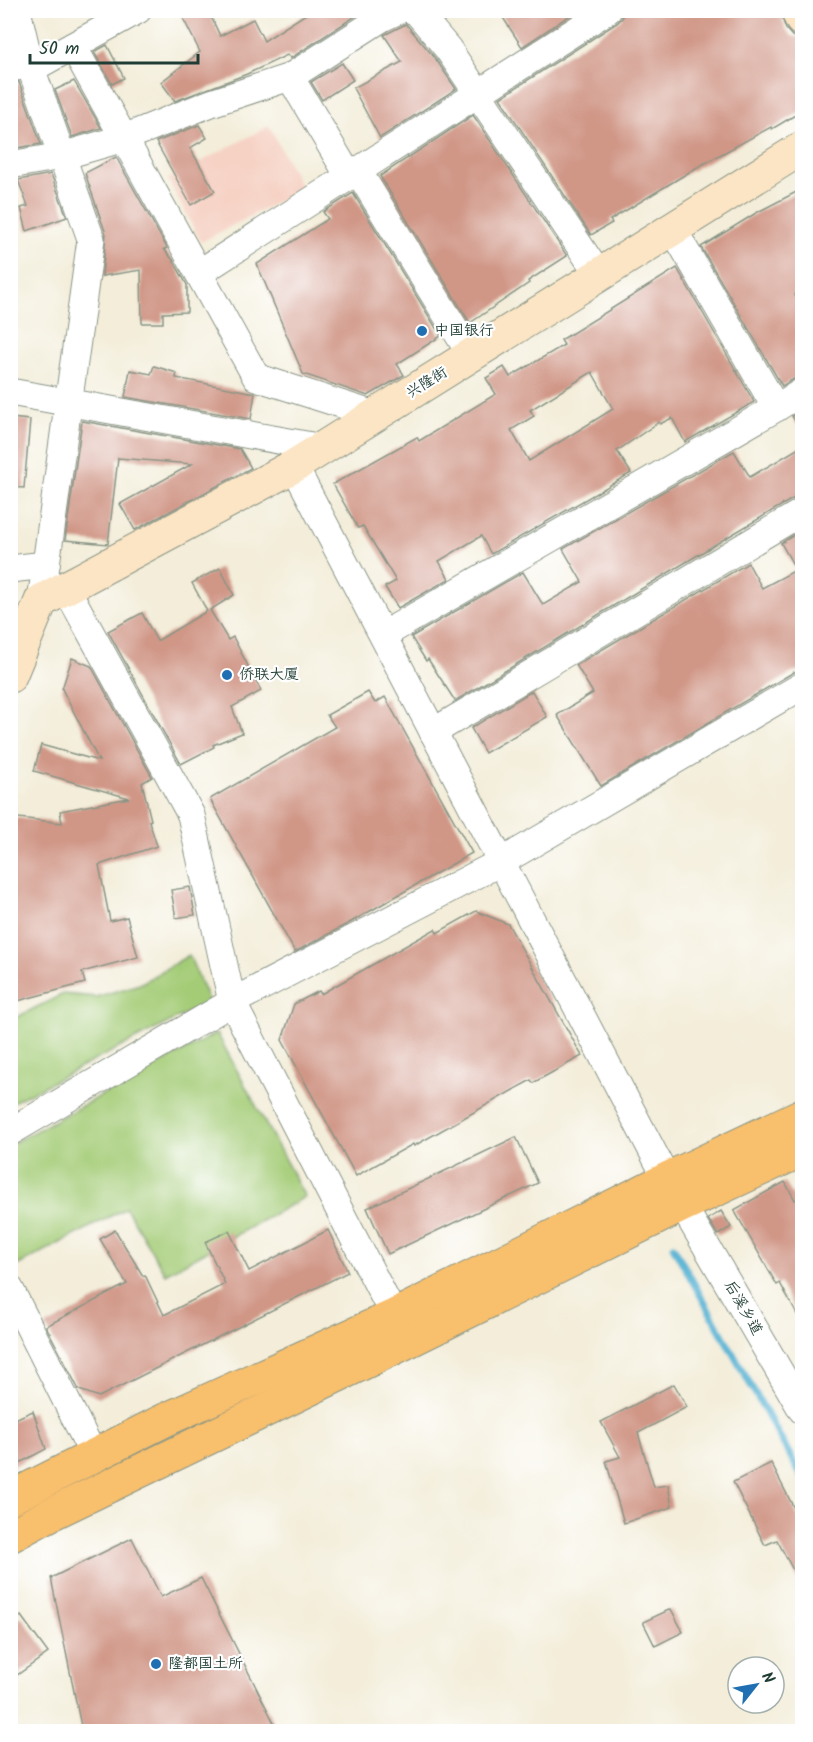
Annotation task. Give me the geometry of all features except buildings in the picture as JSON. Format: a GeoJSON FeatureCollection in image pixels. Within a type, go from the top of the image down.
{"type":"FeatureCollection","features":[{"type":"Feature","properties":{"kind":"main road"},"geometry":{"type":"LineString","coordinates":[[10,1536],[415,1338],[675,1192],[802,1115]]}},
{"type":"Feature","properties":{"kind":"main road"},"geometry":{"type":"LineString","coordinates":[[10,1498],[165,1420],[675,1192],[802,1150]]}},
{"type":"Feature","properties":{"kind":"street"},"geometry":{"type":"LineString","coordinates":[[10,676],[51,584],[69,402],[91,239],[62,156],[20,66],[17,10]]}},
{"type":"Feature","properties":{"kind":"street"},"geometry":{"type":"LineString","coordinates":[[20,66],[42,63],[138,10]]}},
{"type":"Feature","properties":{"kind":"street"},"geometry":{"type":"LineString","coordinates":[[10,165],[62,156],[124,138],[211,103],[290,77],[382,18],[399,10]]}},
{"type":"Feature","properties":{"kind":"street"},"geometry":{"type":"LineString","coordinates":[[412,10],[417,12],[448,49],[599,275]]}},
{"type":"Feature","properties":{"kind":"street"},"geometry":{"type":"LineString","coordinates":[[199,273],[608,10]]}},
{"type":"Feature","properties":{"kind":"street"},"geometry":{"type":"LineString","coordinates":[[797,10],[802,20]]}},
{"type":"Feature","properties":{"kind":"street"},"geometry":{"type":"LineString","coordinates":[[73,46],[256,376],[375,415]]}},
{"type":"Feature","properties":{"kind":"street"},"geometry":{"type":"LineString","coordinates":[[290,77],[471,355]]}},
{"type":"Feature","properties":{"kind":"street","name":"兴隆街"},"geometry":{"type":"LineString","coordinates":[[51,584],[294,466],[802,148]]}},
{"type":"Feature","properties":{"kind":"street"},"geometry":{"type":"LineString","coordinates":[[673,229],[776,408]]}},
{"type":"Feature","properties":{"kind":"street"},"geometry":{"type":"LineString","coordinates":[[10,392],[323,448]]}},
{"type":"Feature","properties":{"kind":"street"},"geometry":{"type":"LineString","coordinates":[[382,635],[802,392]]}},
{"type":"Feature","properties":{"kind":"street","name":"后溪乡道"},"geometry":{"type":"LineString","coordinates":[[294,466],[675,1192],[796,1383],[802,1410]]}},
{"type":"Feature","properties":{"kind":"street"},"geometry":{"type":"LineString","coordinates":[[433,732],[802,512]]}},
{"type":"Feature","properties":{"kind":"street"},"geometry":{"type":"LineString","coordinates":[[10,569],[51,584],[191,815],[232,1002],[394,1316]]}},
{"type":"Feature","properties":{"kind":"street"},"geometry":{"type":"LineString","coordinates":[[10,1132],[232,1002],[501,862],[802,686]]}},
{"type":"Feature","properties":{"kind":"street"},"geometry":{"type":"LineString","coordinates":[[10,1289],[94,1456]]}},
{"type":"Feature","properties":{"kind":"shaded area"},"geometry":{"type":"Polygon","coordinates":[[[269,126],[302,189],[201,242],[168,179],[269,126]]]}},
{"type":"Feature","properties":{"kind":"green space"},"geometry":{"type":"Polygon","coordinates":[[[189,955],[209,1002],[11,1103],[11,1020],[63,994],[96,997],[140,984],[189,955]]]}},
{"type":"Feature","properties":{"kind":"green space"},"geometry":{"type":"Polygon","coordinates":[[[217,1033],[305,1197],[165,1274],[126,1208],[11,1269],[11,1144],[217,1033]]]}},
{"type":"Feature","properties":{"kind":"waterway"},"geometry":{"type":"LineString","coordinates":[[673,1246],[802,1477]]}},
{"type":"Feature","properties":{"kind":"place","name":"中国银行"},"geometry":{"type":"Point","coordinates":[422,331]}},
{"type":"Feature","properties":{"kind":"place","name":"侨联大厦"},"geometry":{"type":"Point","coordinates":[227,675]}},
{"type":"Feature","properties":{"kind":"place","name":"隆都国土所"},"geometry":{"type":"Point","coordinates":[156,1664]}}]}
